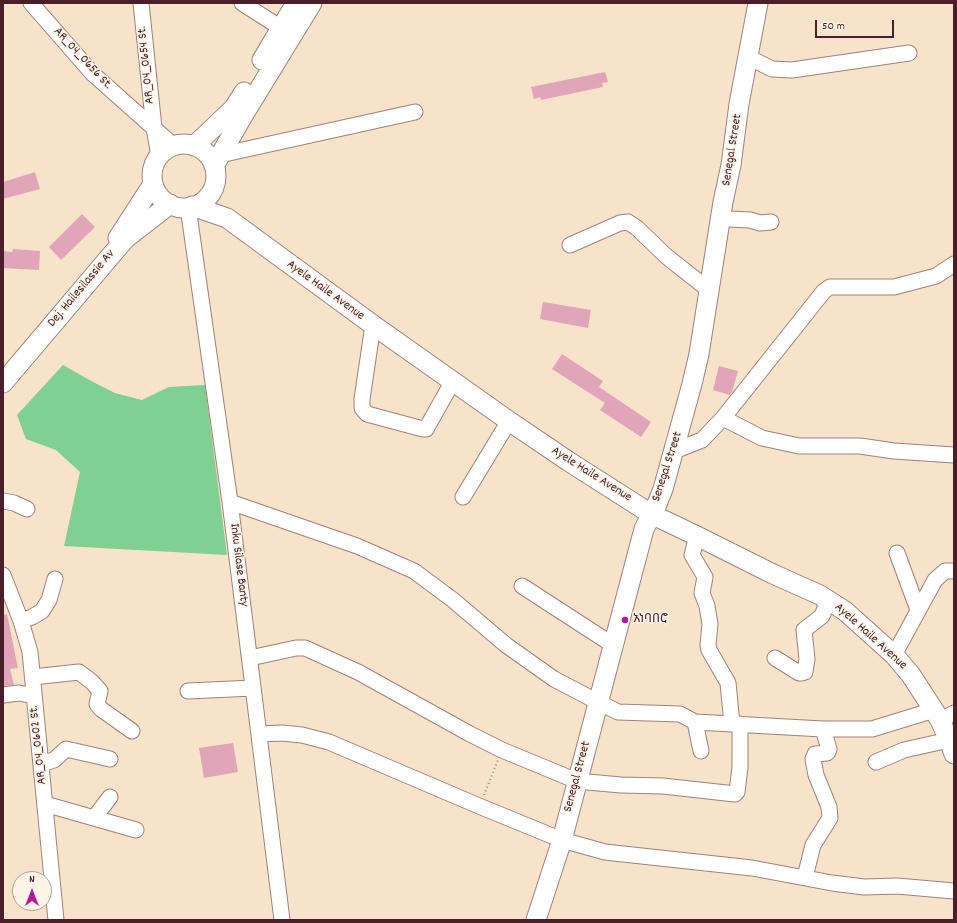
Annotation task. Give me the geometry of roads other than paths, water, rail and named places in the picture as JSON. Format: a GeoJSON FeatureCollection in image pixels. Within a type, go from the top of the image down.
{"type":"FeatureCollection","features":[{"type":"Feature","properties":{"kind":"main road"},"geometry":{"type":"LineString","coordinates":[[194,146],[234,108],[296,3]]}},
{"type":"Feature","properties":{"kind":"main road"},"geometry":{"type":"LineString","coordinates":[[153,184],[159,196],[170,204],[179,207],[189,208],[201,203],[209,196],[213,190],[217,167],[312,3]]}},
{"type":"Feature","properties":{"kind":"main road","name":"Senegal Street"},"geometry":{"type":"LineString","coordinates":[[536,920],[562,840],[644,529],[663,489],[692,384],[699,354],[731,165],[739,104],[758,3]]}},
{"type":"Feature","properties":{"kind":"main road"},"geometry":{"type":"LineString","coordinates":[[166,151],[187,144],[206,152],[217,167],[227,218]]}},
{"type":"Feature","properties":{"kind":"main road","name":"Dej. Hailesilassie Av"},"geometry":{"type":"LineString","coordinates":[[3,370],[121,234],[153,184],[153,170],[166,151]]}},
{"type":"Feature","properties":{"kind":"main road","name":"Dej. Hailesilassie Av"},"geometry":{"type":"LineString","coordinates":[[3,383],[126,239],[170,204]]}},
{"type":"Feature","properties":{"kind":"main road","name":"Ayele Haile Avenue"},"geometry":{"type":"LineString","coordinates":[[189,208],[227,218],[373,325],[509,421],[651,514],[828,600],[845,611],[894,655],[943,714],[952,747]]}},
{"type":"Feature","properties":{"kind":"street","name":"AR_04_0656 St."},"geometry":{"type":"LineString","coordinates":[[31,3],[93,74],[154,128]]}},
{"type":"Feature","properties":{"kind":"street","name":"AR_04_0654 St."},"geometry":{"type":"LineString","coordinates":[[141,3],[154,128]]}},
{"type":"Feature","properties":{"kind":"street"},"geometry":{"type":"LineString","coordinates":[[242,3],[281,28]]}},
{"type":"Feature","properties":{"kind":"street"},"geometry":{"type":"LineString","coordinates":[[748,57],[772,69],[792,70],[909,53]]}},
{"type":"Feature","properties":{"kind":"street"},"geometry":{"type":"LineString","coordinates":[[217,167],[415,112]]}},
{"type":"Feature","properties":{"kind":"street"},"geometry":{"type":"LineString","coordinates":[[154,128],[166,151]]}},
{"type":"Feature","properties":{"kind":"street","name":"Inku Silase Banty"},"geometry":{"type":"LineString","coordinates":[[189,208],[230,502],[282,920]]}},
{"type":"Feature","properties":{"kind":"street"},"geometry":{"type":"LineString","coordinates":[[721,217],[728,219],[750,220],[760,223],[770,222]]}},
{"type":"Feature","properties":{"kind":"street"},"geometry":{"type":"LineString","coordinates":[[570,245],[620,223],[628,222],[637,228],[666,256],[709,290]]}},
{"type":"Feature","properties":{"kind":"street"},"geometry":{"type":"LineString","coordinates":[[674,451],[702,440],[724,418],[824,291],[830,287],[894,287],[936,276],[954,264]]}},
{"type":"Feature","properties":{"kind":"street"},"geometry":{"type":"LineString","coordinates":[[373,325],[362,399],[362,408],[367,414],[426,429],[453,381]]}},
{"type":"Feature","properties":{"kind":"street"},"geometry":{"type":"LineString","coordinates":[[724,418],[762,438],[799,446],[860,446],[894,451],[954,455]]}},
{"type":"Feature","properties":{"kind":"street"},"geometry":{"type":"LineString","coordinates":[[463,497],[509,421]]}},
{"type":"Feature","properties":{"kind":"street"},"geometry":{"type":"LineString","coordinates":[[3,501],[14,503],[27,509]]}},
{"type":"Feature","properties":{"kind":"street"},"geometry":{"type":"LineString","coordinates":[[230,502],[357,546],[414,571],[453,600],[506,645],[554,679],[618,712],[680,714],[695,722],[823,729],[877,728],[943,714]]}},
{"type":"Feature","properties":{"kind":"street"},"geometry":{"type":"LineString","coordinates":[[250,658],[296,648],[305,648],[358,672],[502,750],[577,781],[621,785],[663,786],[735,794],[737,792],[740,767],[736,724],[728,683],[708,650],[710,624],[708,606],[702,593],[704,577],[692,555],[697,536]]}},
{"type":"Feature","properties":{"kind":"street"},"geometry":{"type":"LineString","coordinates":[[897,553],[918,610]]}},
{"type":"Feature","properties":{"kind":"street"},"geometry":{"type":"LineString","coordinates":[[894,655],[939,575],[945,571],[954,571]]}},
{"type":"Feature","properties":{"kind":"street","name":"AR_04_0602 St."},"geometry":{"type":"LineString","coordinates":[[3,575],[9,604],[21,621],[30,652],[56,920]]}},
{"type":"Feature","properties":{"kind":"street"},"geometry":{"type":"LineString","coordinates":[[21,621],[42,612],[49,600],[56,579]]}},
{"type":"Feature","properties":{"kind":"street"},"geometry":{"type":"LineString","coordinates":[[522,586],[613,645]]}},
{"type":"Feature","properties":{"kind":"street"},"geometry":{"type":"LineString","coordinates":[[775,658],[799,673],[805,672],[807,659],[804,630],[822,616],[828,600]]}},
{"type":"Feature","properties":{"kind":"street"},"geometry":{"type":"LineString","coordinates":[[33,677],[79,672],[92,682],[100,691],[97,704],[101,709],[132,731]]}},
{"type":"Feature","properties":{"kind":"street"},"geometry":{"type":"LineString","coordinates":[[188,691],[253,688]]}},
{"type":"Feature","properties":{"kind":"street"},"geometry":{"type":"LineString","coordinates":[[3,695],[19,693],[34,696]]}},
{"type":"Feature","properties":{"kind":"street"},"geometry":{"type":"LineString","coordinates":[[695,722],[701,751]]}},
{"type":"Feature","properties":{"kind":"street"},"geometry":{"type":"LineString","coordinates":[[806,877],[813,845],[830,818],[829,807],[816,775],[813,759],[814,754],[827,753],[829,749],[823,729]]}},
{"type":"Feature","properties":{"kind":"street"},"geometry":{"type":"LineString","coordinates":[[259,734],[282,733],[302,735],[329,742],[562,840],[605,852],[752,868],[832,883],[864,887],[897,886],[954,891]]}},
{"type":"Feature","properties":{"kind":"street"},"geometry":{"type":"LineString","coordinates":[[876,762],[904,750],[952,747]]}},
{"type":"Feature","properties":{"kind":"street"},"geometry":{"type":"LineString","coordinates":[[41,764],[54,760],[66,749],[110,759]]}},
{"type":"Feature","properties":{"kind":"street"},"geometry":{"type":"LineString","coordinates":[[94,818],[110,798]]}},
{"type":"Feature","properties":{"kind":"street"},"geometry":{"type":"LineString","coordinates":[[45,804],[136,830]]}},
{"type":"Feature","properties":{"kind":"place","name":"አነባበሮ"},"geometry":{"type":"Point","coordinates":[625,620]}}]}
